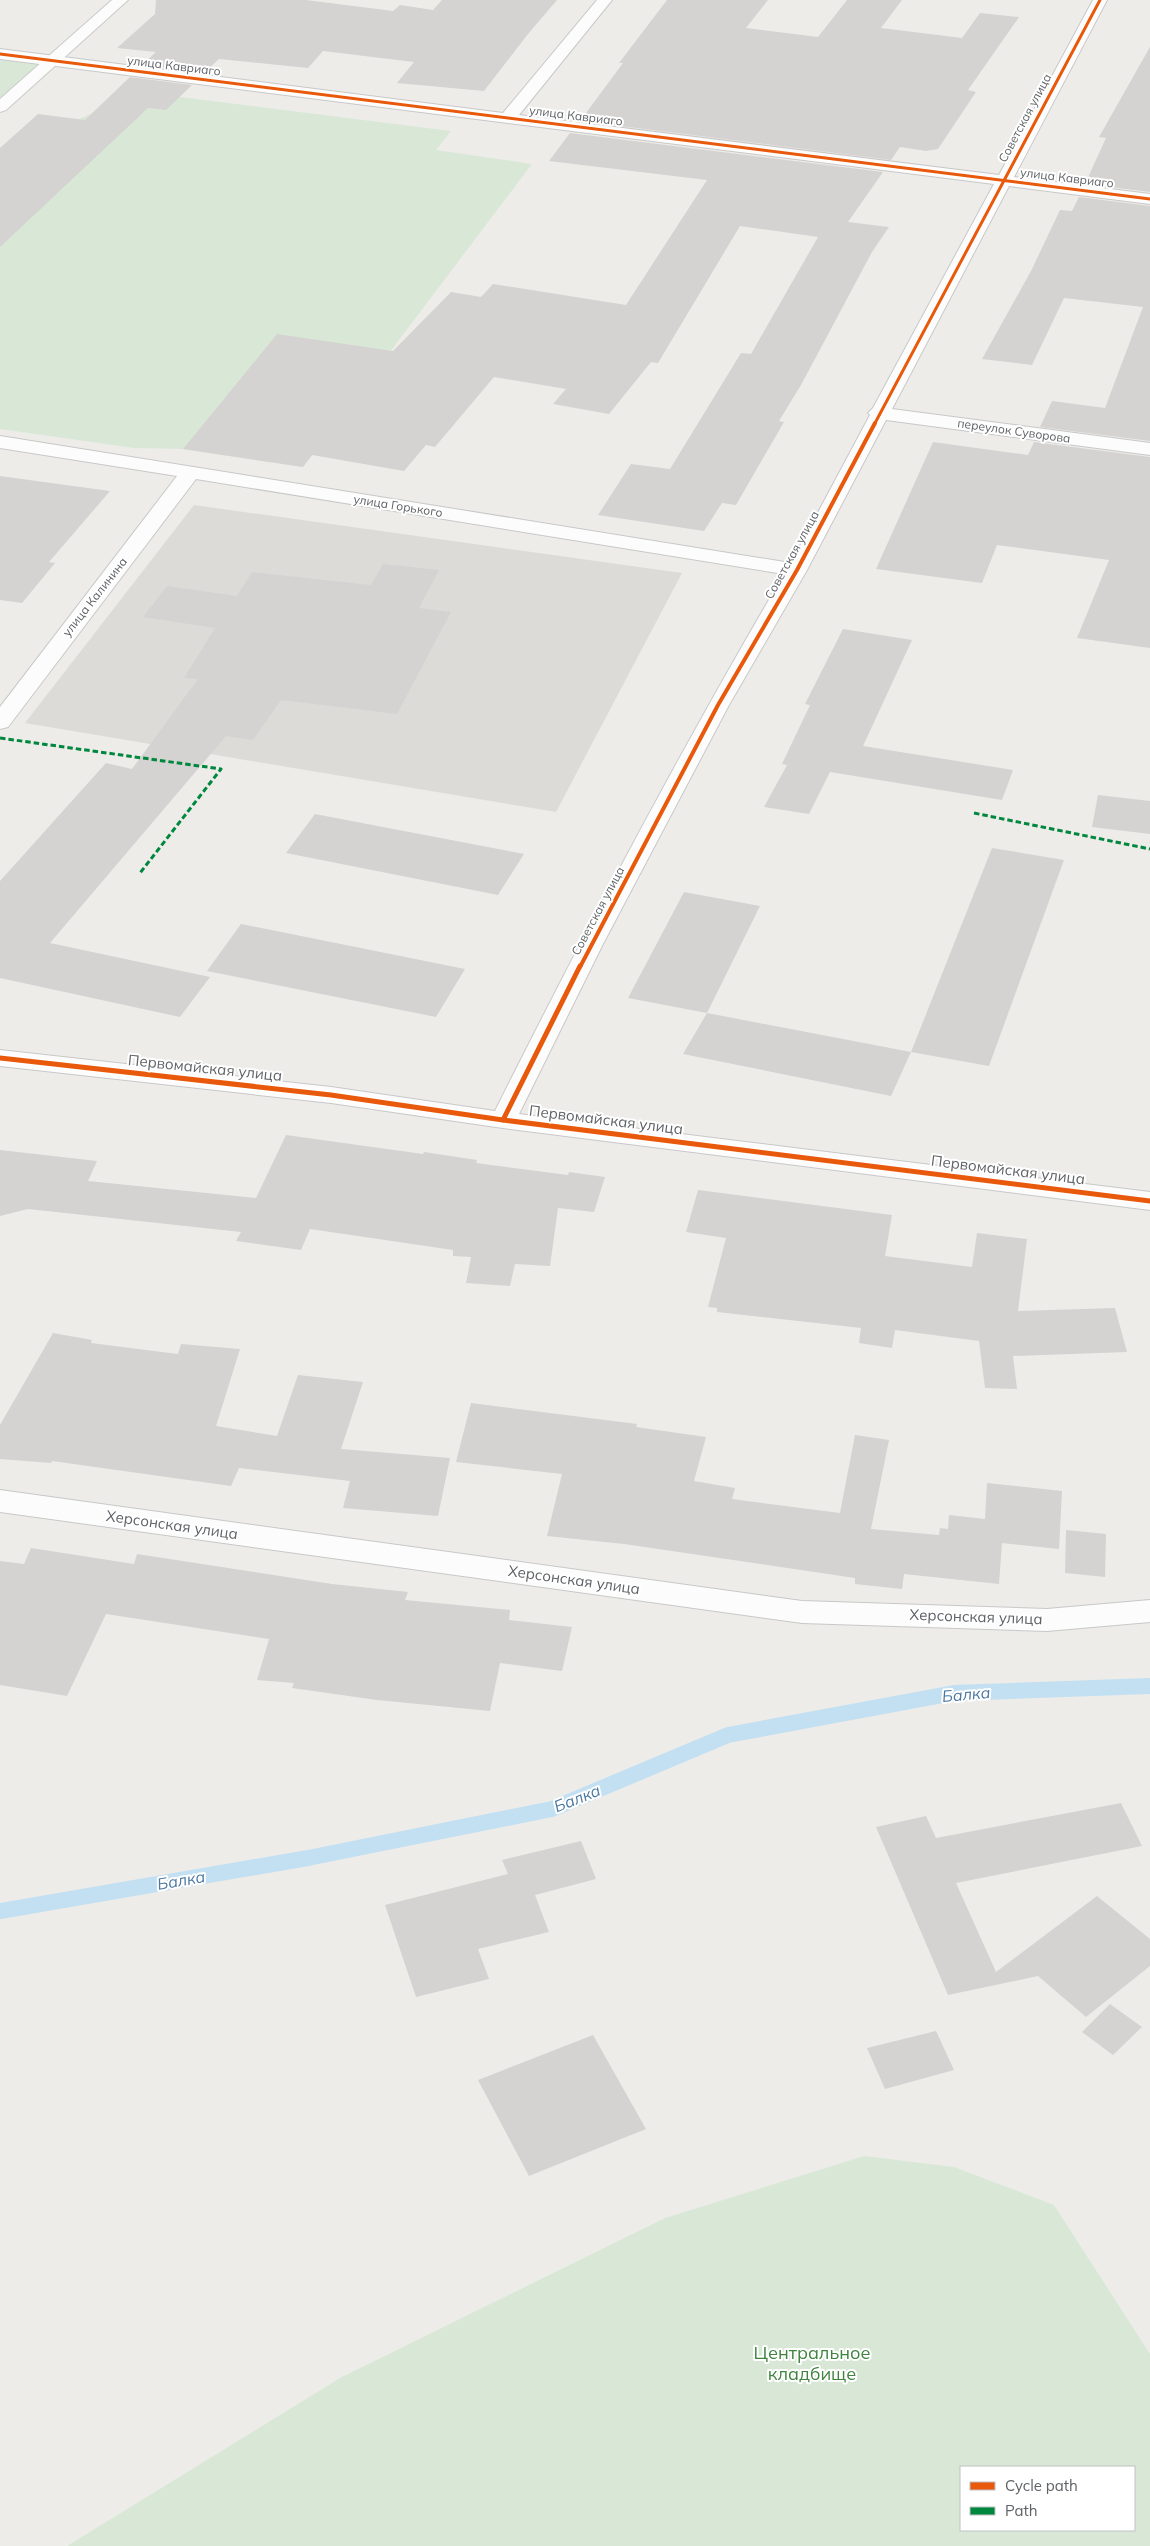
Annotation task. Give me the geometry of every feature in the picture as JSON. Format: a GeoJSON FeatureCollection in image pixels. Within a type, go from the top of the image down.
{"type":"FeatureCollection","features":[{"type":"Feature","properties":{"kind":"street"},"geometry":{"type":"LineString","coordinates":[[0,107],[121,0]]}},
{"type":"Feature","properties":{"kind":"street"},"geometry":{"type":"LineString","coordinates":[[508,117],[605,0]]}},
{"type":"Feature","properties":{"kind":"street","name":"Советская улица"},"geometry":{"type":"LineString","coordinates":[[503,1120],[591,944],[718,705],[796,570],[878,413],[1100,0]]}},
{"type":"Feature","properties":{"kind":"street","name":"улица Кавриаго"},"geometry":{"type":"LineString","coordinates":[[0,54],[1150,199]]}},
{"type":"Feature","properties":{"kind":"street","name":"переулок Суворова"},"geometry":{"type":"LineString","coordinates":[[878,413],[1150,449]]}},
{"type":"Feature","properties":{"kind":"street","name":"улица Горького"},"geometry":{"type":"LineString","coordinates":[[0,442],[796,570]]}},
{"type":"Feature","properties":{"kind":"street","name":"улица Калинина"},"geometry":{"type":"LineString","coordinates":[[0,722],[191,472]]}},
{"type":"Feature","properties":{"kind":"street","name":"Первомайская улица"},"geometry":{"type":"LineString","coordinates":[[0,1058],[331,1095],[503,1120],[1150,1201]]}},
{"type":"Feature","properties":{"kind":"street","name":"Херсонская улица"},"geometry":{"type":"LineString","coordinates":[[0,1501],[802,1612],[1047,1620],[1150,1611]]}},
{"type":"Feature","properties":{"kind":"shaded area"},"geometry":{"type":"Polygon","coordinates":[[[194,505],[682,573],[556,812],[25,723],[194,505]]]}},
{"type":"Feature","properties":{"kind":"green space"},"geometry":{"type":"Polygon","coordinates":[[[0,54],[55,61],[0,107],[0,54]]]}},
{"type":"Feature","properties":{"kind":"green space"},"geometry":{"type":"Polygon","coordinates":[[[126,90],[451,131],[436,150],[532,164],[303,467],[183,449],[134,448],[0,429],[0,155],[106,107],[126,90]]]}},
{"type":"Feature","properties":{"kind":"green space","name":"Центральное кладбище"},"geometry":{"type":"Polygon","coordinates":[[[864,2156],[954,2167],[1054,2205],[1150,2354],[1150,2546],[67,2546],[340,2378],[665,2218],[864,2156]]]}},
{"type":"Feature","properties":{"kind":"building"},"geometry":{"type":"Polygon","coordinates":[[[156,0],[306,0],[393,11],[400,5],[433,10],[442,0],[557,0],[484,91],[397,83],[414,62],[323,51],[308,68],[219,59],[204,73],[142,65],[156,52],[117,48],[155,14],[156,0]]]}},
{"type":"Feature","properties":{"kind":"building"},"geometry":{"type":"Polygon","coordinates":[[[667,0],[768,0],[746,28],[818,37],[847,0],[902,0],[881,28],[962,38],[980,13],[1019,17],[968,90],[976,92],[938,149],[926,151],[900,147],[891,160],[580,121],[623,63],[619,63],[667,0]]]}},
{"type":"Feature","properties":{"kind":"building"},"geometry":{"type":"Polygon","coordinates":[[[1150,47],[1150,192],[1085,184],[1106,138],[1099,137],[1150,47]]]}},
{"type":"Feature","properties":{"kind":"building"},"geometry":{"type":"Polygon","coordinates":[[[130,77],[192,85],[166,110],[148,108],[0,247],[0,148],[38,114],[85,120],[130,77]]]}},
{"type":"Feature","properties":{"kind":"building"},"geometry":{"type":"Polygon","coordinates":[[[570,133],[883,172],[848,222],[889,227],[872,252],[801,385],[779,421],[784,422],[736,505],[722,503],[704,531],[598,515],[631,464],[670,469],[741,353],[751,354],[818,237],[740,226],[658,363],[651,362],[609,414],[553,404],[566,389],[494,377],[435,447],[426,445],[404,471],[312,455],[303,467],[183,449],[277,334],[393,351],[451,292],[481,297],[493,284],[626,305],[707,180],[549,161],[570,133]]]}},
{"type":"Feature","properties":{"kind":"building"},"geometry":{"type":"Polygon","coordinates":[[[1079,197],[1150,206],[1150,441],[1040,427],[1052,401],[1105,408],[1143,307],[1064,298],[1032,365],[982,359],[1031,271],[1060,210],[1072,211],[1079,197]]]}},
{"type":"Feature","properties":{"kind":"building"},"geometry":{"type":"Polygon","coordinates":[[[933,442],[1028,455],[1034,442],[1150,457],[1150,648],[1077,638],[1109,560],[997,545],[982,583],[876,569],[933,442]]]}},
{"type":"Feature","properties":{"kind":"building"},"geometry":{"type":"Polygon","coordinates":[[[0,476],[110,491],[49,562],[55,563],[22,603],[0,600],[0,476]]]}},
{"type":"Feature","properties":{"kind":"building"},"geometry":{"type":"Polygon","coordinates":[[[383,564],[439,570],[419,608],[451,612],[397,714],[281,700],[253,740],[226,736],[50,943],[210,977],[180,1017],[0,978],[0,881],[106,763],[132,769],[198,679],[184,678],[215,628],[143,617],[167,586],[237,596],[252,572],[371,585],[383,564]]]}},
{"type":"Feature","properties":{"kind":"building"},"geometry":{"type":"Polygon","coordinates":[[[843,629],[912,640],[863,746],[1013,770],[1002,800],[830,772],[809,814],[764,807],[787,765],[782,764],[810,705],[805,704],[843,629]]]}},
{"type":"Feature","properties":{"kind":"building"},"geometry":{"type":"Polygon","coordinates":[[[1098,795],[1150,801],[1150,834],[1092,827],[1098,795]]]}},
{"type":"Feature","properties":{"kind":"building"},"geometry":{"type":"Polygon","coordinates":[[[315,814],[524,854],[498,895],[286,853],[315,814]]]}},
{"type":"Feature","properties":{"kind":"building"},"geometry":{"type":"Polygon","coordinates":[[[992,848],[1064,860],[989,1066],[911,1052],[992,848]]]}},
{"type":"Feature","properties":{"kind":"building"},"geometry":{"type":"Polygon","coordinates":[[[684,892],[760,906],[707,1013],[628,998],[684,892]]]}},
{"type":"Feature","properties":{"kind":"building"},"geometry":{"type":"Polygon","coordinates":[[[241,924],[465,969],[436,1017],[207,971],[241,924]]]}},
{"type":"Feature","properties":{"kind":"building"},"geometry":{"type":"Polygon","coordinates":[[[707,1013],[911,1052],[891,1096],[683,1054],[707,1013]]]}},
{"type":"Feature","properties":{"kind":"building"},"geometry":{"type":"Polygon","coordinates":[[[286,1135],[423,1154],[424,1152],[477,1160],[476,1163],[568,1175],[569,1172],[605,1177],[594,1212],[558,1208],[550,1266],[515,1264],[510,1286],[466,1283],[471,1257],[453,1256],[453,1250],[310,1229],[301,1250],[236,1241],[241,1232],[28,1209],[0,1216],[0,1150],[97,1161],[88,1181],[256,1198],[286,1135]]]}},
{"type":"Feature","properties":{"kind":"building"},"geometry":{"type":"Polygon","coordinates":[[[698,1190],[892,1215],[885,1256],[972,1267],[977,1233],[1027,1239],[1018,1311],[1115,1308],[1127,1352],[1013,1356],[1017,1389],[985,1388],[979,1341],[895,1330],[892,1348],[859,1343],[861,1328],[717,1312],[717,1308],[708,1307],[726,1238],[686,1232],[698,1190]]]}},
{"type":"Feature","properties":{"kind":"building"},"geometry":{"type":"Polygon","coordinates":[[[53,1333],[92,1340],[91,1343],[178,1354],[181,1344],[240,1349],[216,1426],[277,1436],[298,1375],[363,1382],[341,1449],[450,1458],[438,1516],[343,1508],[350,1481],[239,1468],[231,1486],[52,1461],[51,1463],[0,1459],[0,1425],[53,1333]]]}},
{"type":"Feature","properties":{"kind":"building"},"geometry":{"type":"Polygon","coordinates":[[[471,1403],[637,1424],[636,1427],[706,1437],[694,1481],[735,1488],[732,1499],[840,1513],[855,1435],[889,1440],[871,1529],[939,1535],[940,1528],[948,1529],[949,1515],[985,1519],[987,1483],[1062,1491],[1059,1549],[1002,1543],[999,1584],[904,1574],[902,1589],[855,1584],[855,1578],[624,1544],[547,1536],[562,1474],[456,1462],[471,1403]]]}},
{"type":"Feature","properties":{"kind":"building"},"geometry":{"type":"Polygon","coordinates":[[[1066,1530],[1106,1534],[1105,1577],[1065,1573],[1066,1530]]]}},
{"type":"Feature","properties":{"kind":"building"},"geometry":{"type":"Polygon","coordinates":[[[31,1548],[134,1564],[137,1554],[332,1584],[408,1592],[405,1600],[510,1610],[509,1620],[572,1627],[562,1671],[500,1663],[490,1711],[377,1700],[292,1688],[294,1683],[257,1680],[269,1639],[106,1614],[67,1696],[0,1685],[0,1561],[24,1564],[31,1548]]]}},
{"type":"Feature","properties":{"kind":"building"},"geometry":{"type":"Polygon","coordinates":[[[1121,1803],[1142,1846],[956,1883],[996,1972],[1097,1896],[1150,1939],[1150,1966],[1086,2017],[1038,1976],[948,1995],[876,1827],[926,1816],[936,1838],[1121,1803]]]}},
{"type":"Feature","properties":{"kind":"building"},"geometry":{"type":"Polygon","coordinates":[[[581,1841],[596,1879],[535,1895],[549,1932],[478,1949],[489,1979],[416,1997],[385,1905],[508,1874],[502,1860],[581,1841]]]}},
{"type":"Feature","properties":{"kind":"building"},"geometry":{"type":"Polygon","coordinates":[[[1110,2004],[1142,2027],[1113,2055],[1082,2032],[1110,2004]]]}},
{"type":"Feature","properties":{"kind":"building"},"geometry":{"type":"Polygon","coordinates":[[[936,2031],[954,2070],[885,2089],[867,2048],[936,2031]]]}},
{"type":"Feature","properties":{"kind":"building"},"geometry":{"type":"Polygon","coordinates":[[[593,2035],[646,2129],[529,2176],[478,2080],[593,2035]]]}},
{"type":"Feature","properties":{"kind":"waterway","name":"Балка"},"geometry":{"type":"LineString","coordinates":[[0,1911],[308,1858],[552,1809],[728,1735],[954,1693],[1150,1686]]}},
{"type":"Feature","properties":{"kind":"marked path"},"geometry":{"type":"LineString","coordinates":[[0,738],[221,769],[140,873]]}},
{"type":"Feature","properties":{"kind":"marked path"},"geometry":{"type":"LineString","coordinates":[[974,813],[1150,849]]}},
{"type":"Feature","properties":{"kind":"cycle path"},"geometry":{"type":"LineString","coordinates":[[503,1120],[591,944],[718,705],[797,570],[1100,0]]}},
{"type":"Feature","properties":{"kind":"cycle path"},"geometry":{"type":"LineString","coordinates":[[0,54],[1150,199]]}},
{"type":"Feature","properties":{"kind":"cycle path"},"geometry":{"type":"LineString","coordinates":[[0,1058],[331,1095],[503,1120],[1150,1201]]}}]}
